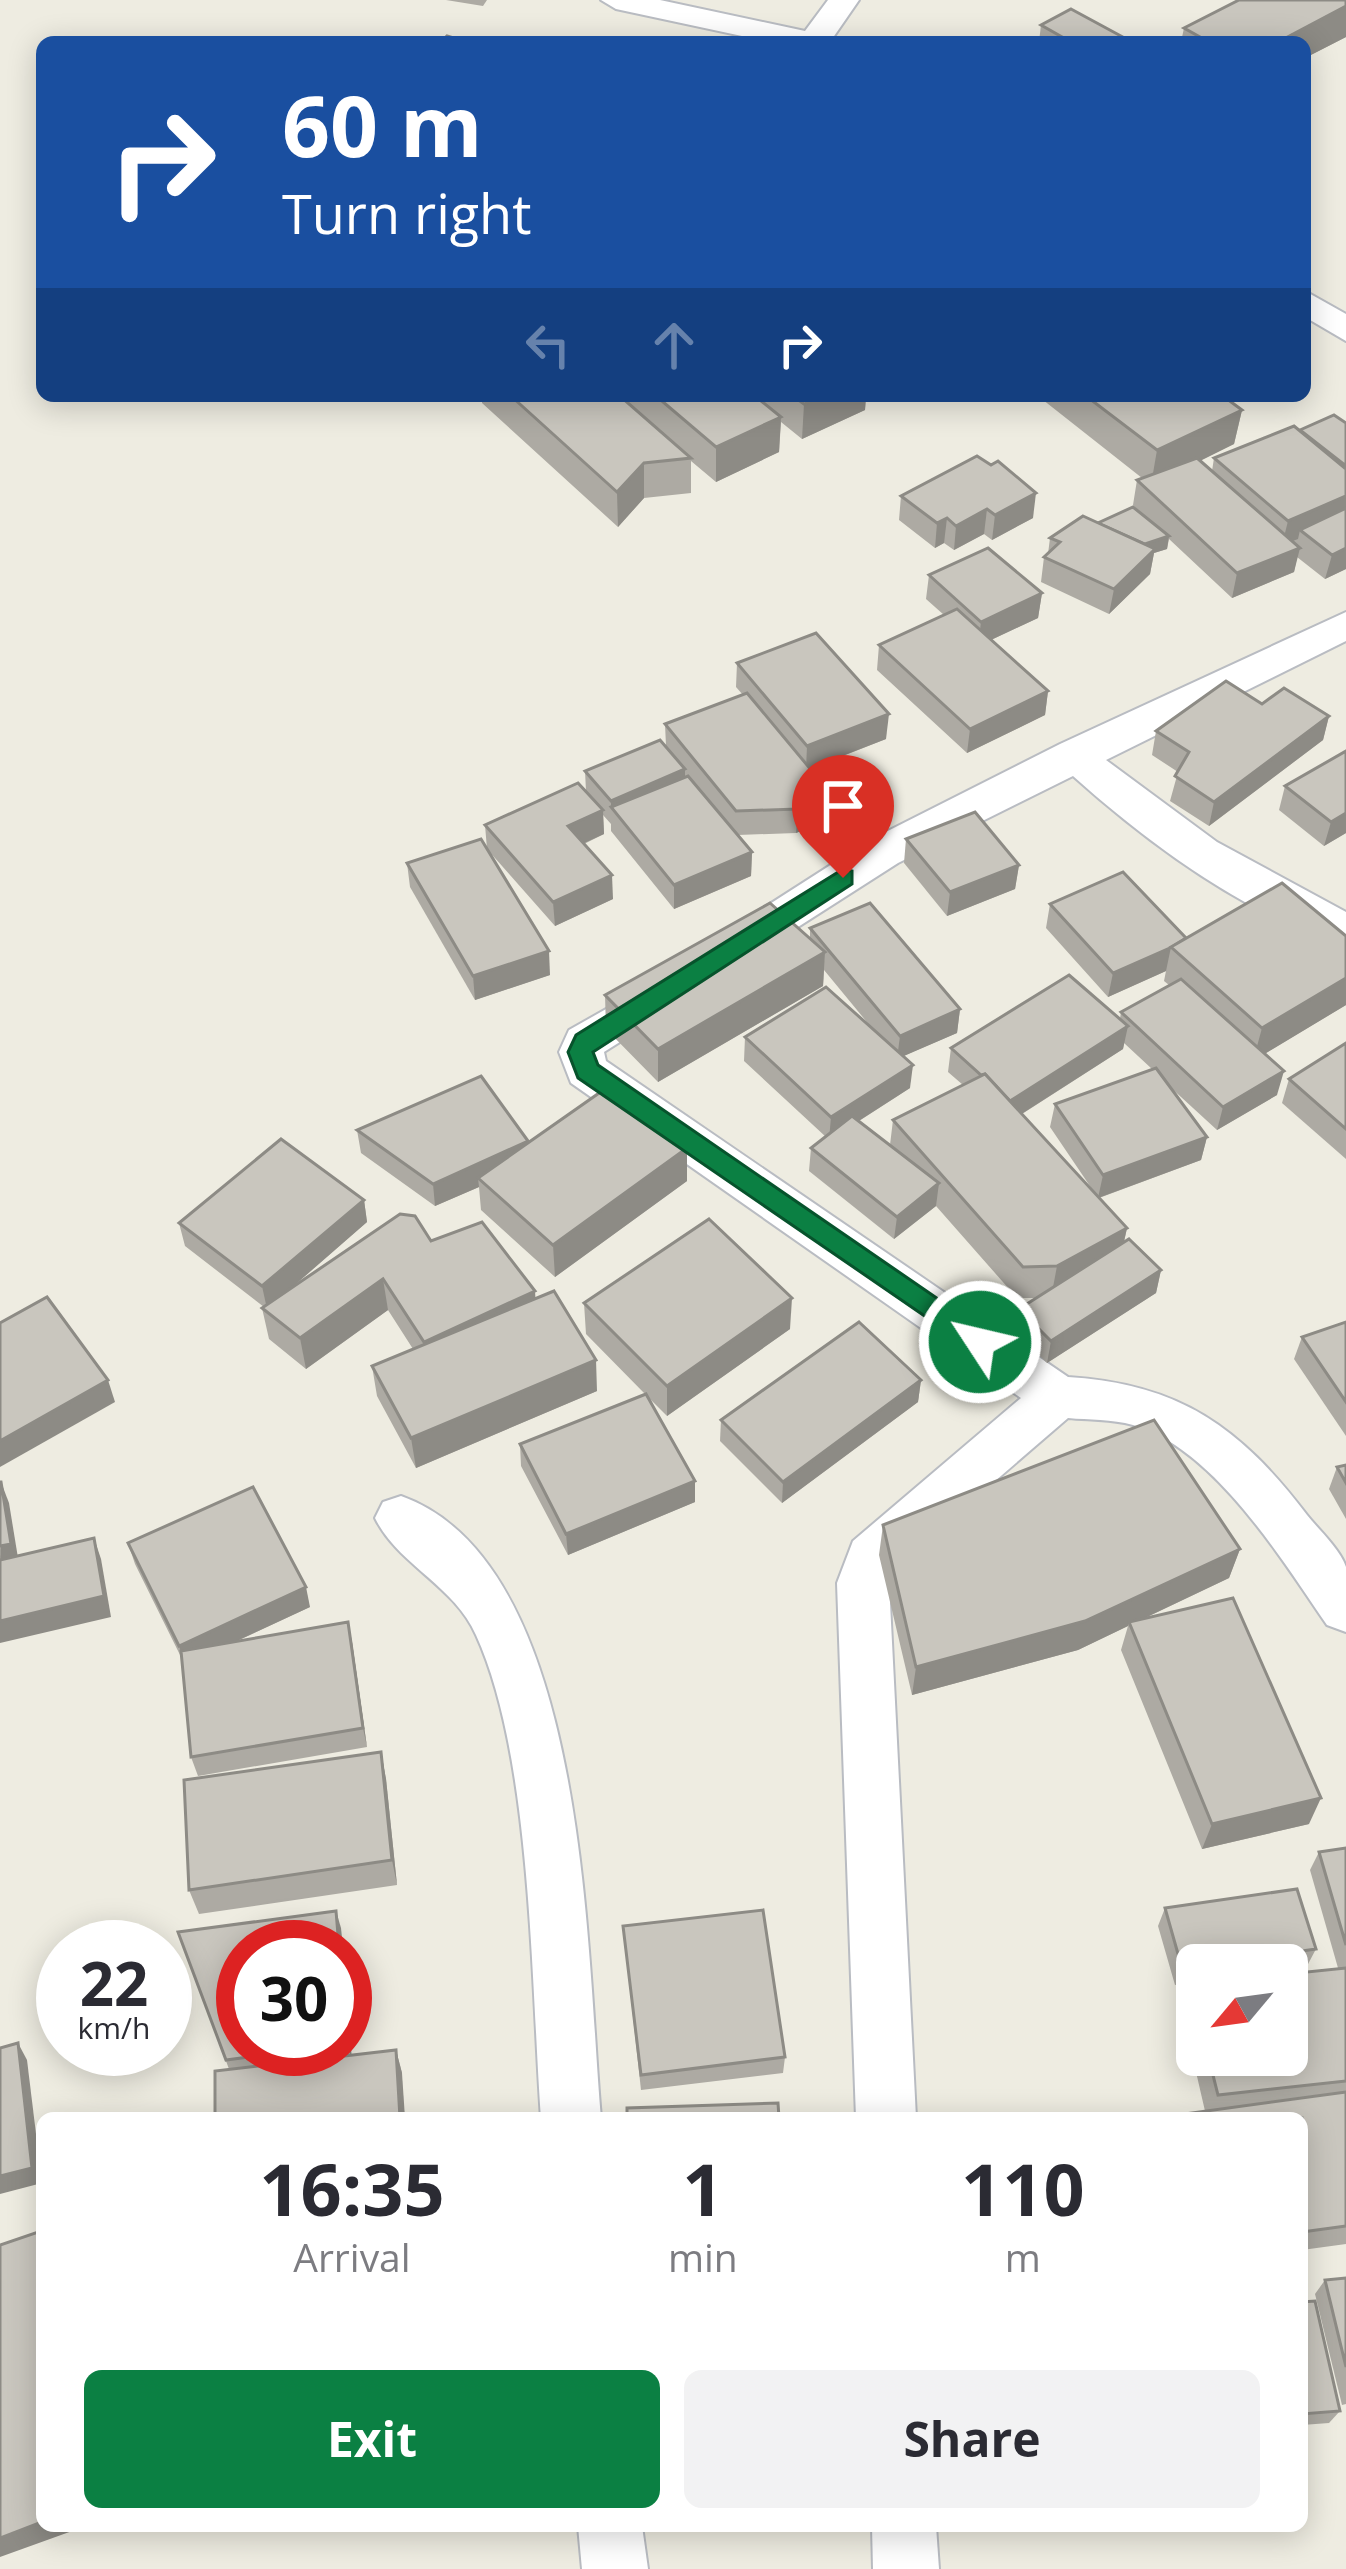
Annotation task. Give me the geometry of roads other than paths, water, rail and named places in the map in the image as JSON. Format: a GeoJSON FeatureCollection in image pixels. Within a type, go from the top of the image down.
{"type":"FeatureCollection","features":[{"type":"Feature","properties":{"kind":"street"},"geometry":{"type":"LineString","coordinates":[[616,0],[786,36]]}},
{"type":"Feature","properties":{"kind":"street"},"geometry":{"type":"LineString","coordinates":[[818,36],[844,0]]}},
{"type":"Feature","properties":{"kind":"street"},"geometry":{"type":"LineString","coordinates":[[1311,305],[1346,330]]}},
{"type":"Feature","properties":{"kind":"street"},"geometry":{"type":"LineString","coordinates":[[1346,625],[883,852],[585,1042],[580,1052],[587,1071],[1058,1397],[1134,1404],[1198,1432],[1287,1528],[1346,1609]]}},
{"type":"Feature","properties":{"kind":"street"},"geometry":{"type":"LineString","coordinates":[[1075,754],[1129,805],[1212,863],[1346,930]]}},
{"type":"Feature","properties":{"kind":"street"},"geometry":{"type":"LineString","coordinates":[[886,2112],[863,1583],[872,1557],[891,1538],[1058,1397]]}},
{"type":"Feature","properties":{"kind":"street"},"geometry":{"type":"LineString","coordinates":[[401,1518],[478,1588],[507,1648],[532,1725],[570,2112]]}},
{"type":"Feature","properties":{"kind":"street"},"geometry":{"type":"LineString","coordinates":[[611,2532],[615,2569]]}},
{"type":"Feature","properties":{"kind":"street"},"geometry":{"type":"LineString","coordinates":[[904,2532],[906,2569]]}}]}
